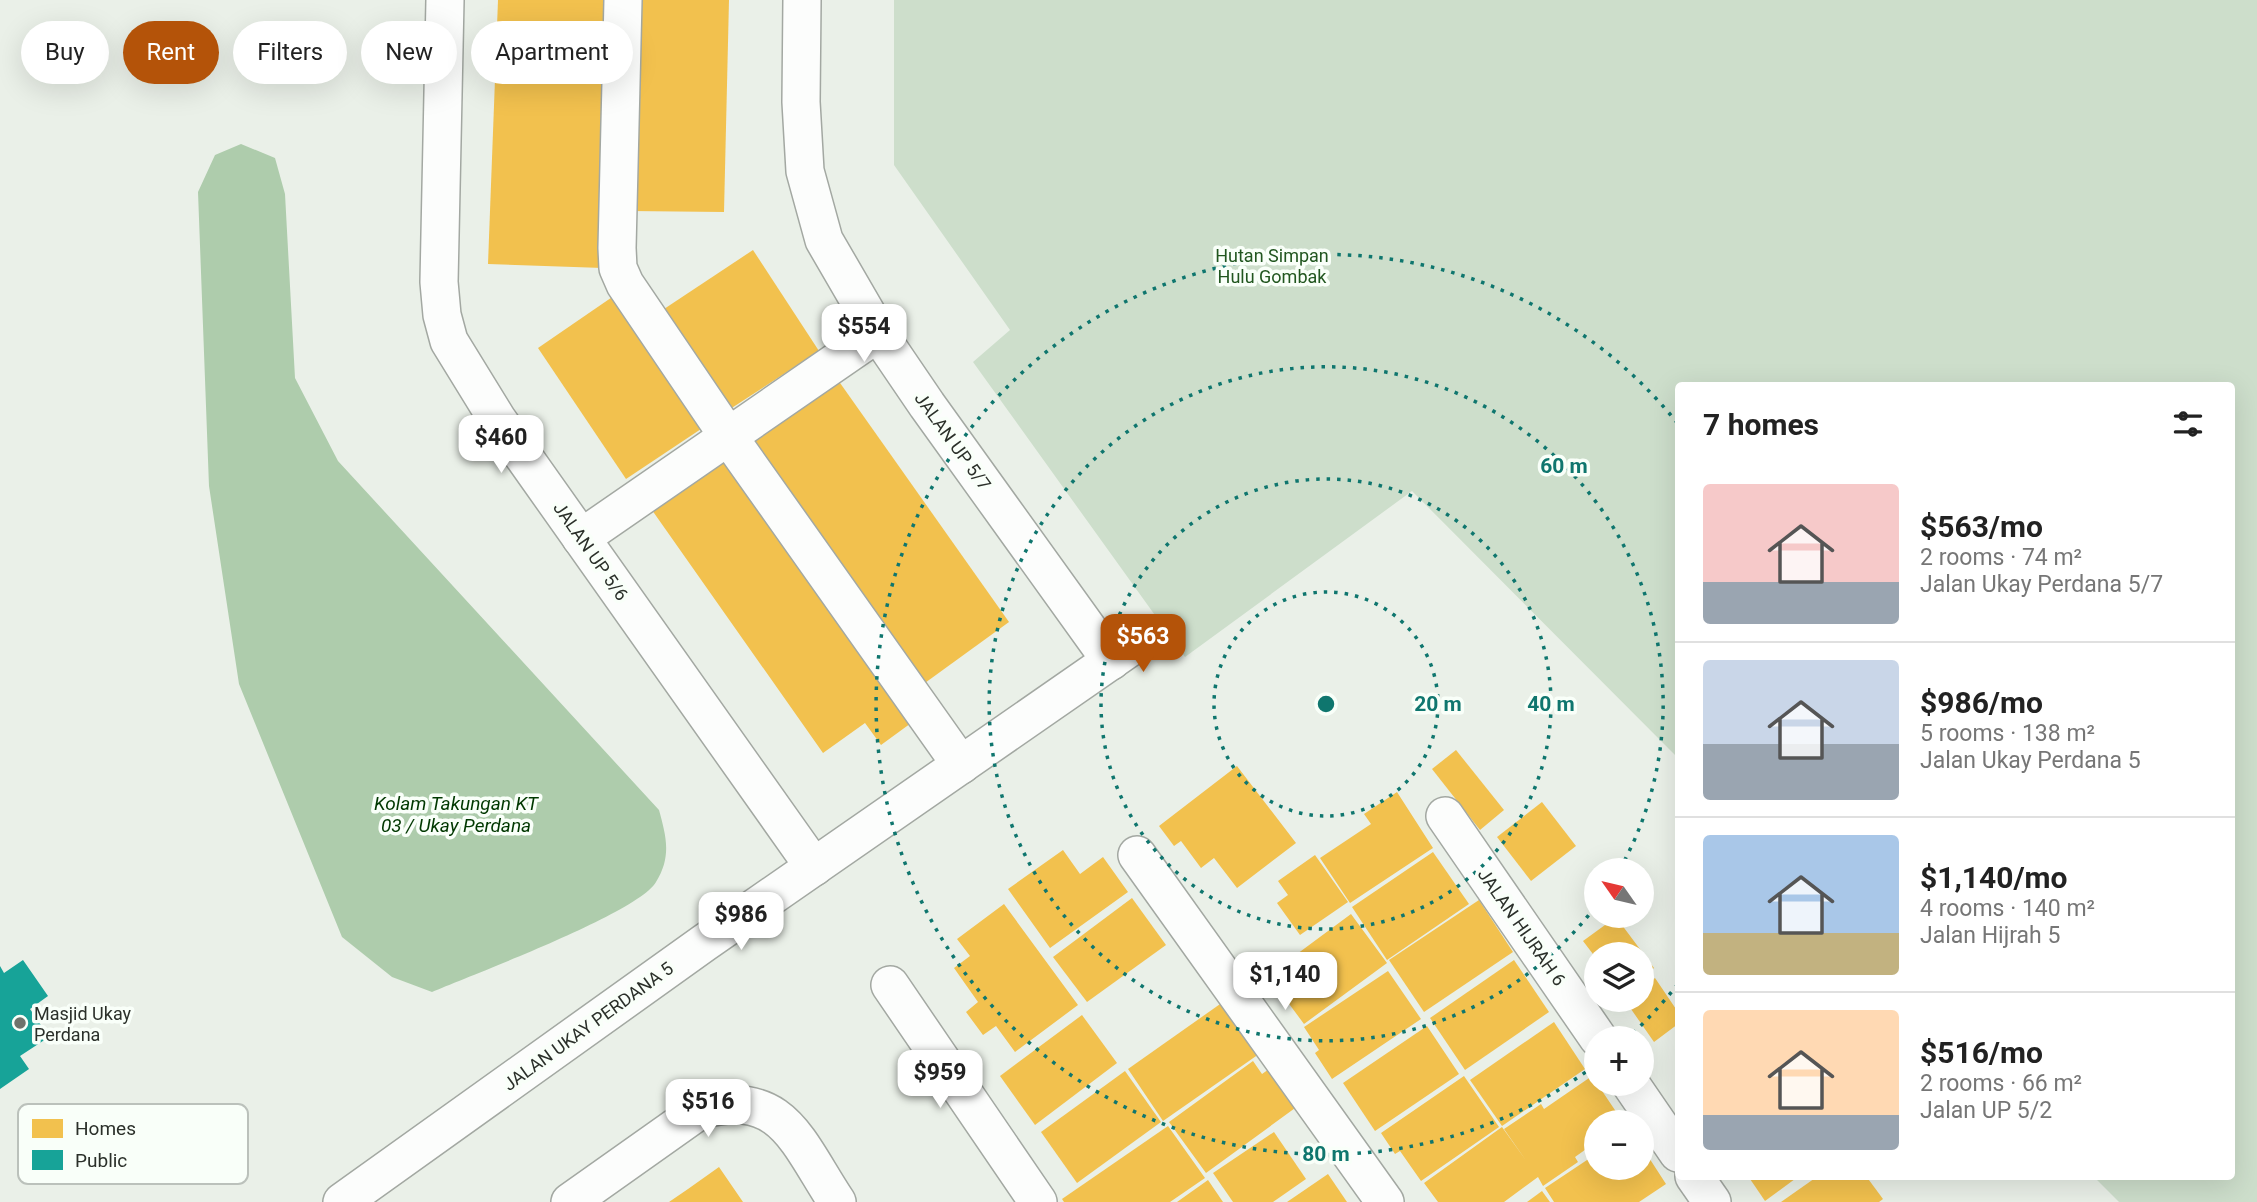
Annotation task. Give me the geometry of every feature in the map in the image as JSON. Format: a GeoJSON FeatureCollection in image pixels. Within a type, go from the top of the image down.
{"type":"FeatureCollection","features":[{"type":"Feature","properties":{"kind":"street","name":"JALAN UP 5/6"},"geometry":{"type":"LineString","coordinates":[[445,0],[439,282],[442,314],[449,341],[497,419],[814,867]]}},
{"type":"Feature","properties":{"kind":"street"},"geometry":{"type":"LineString","coordinates":[[622,0],[618,268],[625,284],[728,436],[961,765]]}},
{"type":"Feature","properties":{"kind":"street","name":"JALAN UP 5/7"},"geometry":{"type":"LineString","coordinates":[[802,0],[801,102],[805,171],[824,240],[878,333],[1111,661]]}},
{"type":"Feature","properties":{"kind":"street"},"geometry":{"type":"LineString","coordinates":[[581,538],[878,333]]}},
{"type":"Feature","properties":{"kind":"street","name":"JALAN UKAY PERDANA 5"},"geometry":{"type":"LineString","coordinates":[[342,1202],[814,867],[1142,639]]}},
{"type":"Feature","properties":{"kind":"street","name":"JALAN HIJRAH 6"},"geometry":{"type":"LineString","coordinates":[[1445,816],[1590,1026]]}},
{"type":"Feature","properties":{"kind":"street"},"geometry":{"type":"LineString","coordinates":[[1138,855],[1385,1202]]}},
{"type":"Feature","properties":{"kind":"street"},"geometry":{"type":"LineString","coordinates":[[890,985],[1038,1202]]}},
{"type":"Feature","properties":{"kind":"street"},"geometry":{"type":"LineString","coordinates":[[1639,1096],[1675,1149]]}},
{"type":"Feature","properties":{"kind":"street"},"geometry":{"type":"LineString","coordinates":[[570,1202],[700,1110],[724,1103],[746,1103],[769,1110],[786,1126],[837,1202]]}},
{"type":"Feature","properties":{"kind":"street"},"geometry":{"type":"LineString","coordinates":[[1697,1180],[1712,1202]]}},
{"type":"Feature","properties":{"kind":"green space","name":"Hutan Simpan Hulu Gombak"},"geometry":{"type":"Polygon","coordinates":[[[894,0],[2257,0],[2257,1202],[2119,1202],[2097,1180],[2235,1180],[2235,382],[1675,382],[1675,755],[1412,491],[1185,657],[973,362],[1010,330],[894,165],[894,0]]]}},
{"type":"Feature","properties":{"kind":"water","name":"Kolam Takungan KT 03 / Ukay Perdana"},"geometry":{"type":"Polygon","coordinates":[[[241,144],[275,158],[285,194],[295,378],[338,461],[659,810],[664,829],[666,855],[661,873],[643,895],[588,926],[432,992],[392,977],[342,937],[239,684],[209,486],[198,192],[215,155],[241,144]]]}},
{"type":"Feature","properties":{"kind":"building: Homes"},"geometry":{"type":"Polygon","coordinates":[[[498,0],[613,0],[612,21],[497,21],[498,0]]]}},
{"type":"Feature","properties":{"kind":"building: Homes"},"geometry":{"type":"Polygon","coordinates":[[[633,0],[729,0],[724,212],[629,211],[633,0]]]}},
{"type":"Feature","properties":{"kind":"building: Homes"},"geometry":{"type":"Polygon","coordinates":[[[495,84],[610,84],[603,268],[488,264],[495,84]]]}},
{"type":"Feature","properties":{"kind":"building: Homes"},"geometry":{"type":"Polygon","coordinates":[[[753,250],[819,351],[724,413],[658,313],[753,250]]]}},
{"type":"Feature","properties":{"kind":"building: Homes"},"geometry":{"type":"Polygon","coordinates":[[[621,291],[710,423],[626,479],[538,348],[621,291]]]}},
{"type":"Feature","properties":{"kind":"building: Homes"},"geometry":{"type":"Polygon","coordinates":[[[833,373],[1009,622],[918,688],[742,439],[833,373]]]}},
{"type":"Feature","properties":{"kind":"building: Homes"},"geometry":{"type":"Polygon","coordinates":[[[726,447],[918,718],[881,745],[865,723],[823,753],[647,503],[726,447]]]}},
{"type":"Feature","properties":{"kind":"building: Homes"},"geometry":{"type":"Polygon","coordinates":[[[1456,750],[1504,810],[1480,830],[1432,769],[1456,750]]]}},
{"type":"Feature","properties":{"kind":"building: Homes"},"geometry":{"type":"Polygon","coordinates":[[[1237,766],[1296,843],[1237,888],[1214,858],[1201,868],[1181,841],[1174,846],[1159,826],[1237,766]]]}},
{"type":"Feature","properties":{"kind":"building: Homes"},"geometry":{"type":"Polygon","coordinates":[[[1397,792],[1433,848],[1350,903],[1320,858],[1371,824],[1364,814],[1397,792]]]}},
{"type":"Feature","properties":{"kind":"building: Homes"},"geometry":{"type":"Polygon","coordinates":[[[1542,802],[1576,846],[1531,881],[1497,837],[1542,802]]]}},
{"type":"Feature","properties":{"kind":"building: Homes"},"geometry":{"type":"Polygon","coordinates":[[[1063,850],[1080,874],[1103,857],[1128,892],[1050,948],[1008,889],[1063,850]]]}},
{"type":"Feature","properties":{"kind":"building: Homes"},"geometry":{"type":"Polygon","coordinates":[[[1433,852],[1469,904],[1387,960],[1352,907],[1433,852]]]}},
{"type":"Feature","properties":{"kind":"building: Homes"},"geometry":{"type":"Polygon","coordinates":[[[1315,855],[1348,902],[1300,935],[1277,903],[1288,895],[1278,881],[1315,855]]]}},
{"type":"Feature","properties":{"kind":"building: Homes"},"geometry":{"type":"Polygon","coordinates":[[[1132,898],[1166,945],[1087,1002],[1053,957],[1132,898]]]}},
{"type":"Feature","properties":{"kind":"building: Homes"},"geometry":{"type":"Polygon","coordinates":[[[1479,900],[1513,952],[1424,1012],[1389,960],[1479,900]]]}},
{"type":"Feature","properties":{"kind":"building: Homes"},"geometry":{"type":"Polygon","coordinates":[[[1004,904],[1078,1005],[1015,1052],[996,1026],[983,1035],[966,1012],[978,1002],[954,968],[970,956],[957,939],[1004,904]]]}},
{"type":"Feature","properties":{"kind":"building: Homes"},"geometry":{"type":"Polygon","coordinates":[[[1351,914],[1387,963],[1304,1024],[1284,997],[1313,975],[1297,954],[1351,914]]]}},
{"type":"Feature","properties":{"kind":"building: Homes"},"geometry":{"type":"Polygon","coordinates":[[[1601,928],[1624,928],[1635,942],[1584,942],[1601,928]]]}},
{"type":"Feature","properties":{"kind":"building: Homes"},"geometry":{"type":"Polygon","coordinates":[[[1514,960],[1549,1012],[1465,1070],[1430,1018],[1514,960]]]}},
{"type":"Feature","properties":{"kind":"building: Homes"},"geometry":{"type":"Polygon","coordinates":[[[1388,971],[1421,1019],[1332,1079],[1315,1053],[1319,1050],[1304,1027],[1388,971]]]}},
{"type":"Feature","properties":{"kind":"building: Homes"},"geometry":{"type":"Polygon","coordinates":[[[1655,978],[1675,1008],[1675,1026],[1654,1042],[1654,1026],[1643,1026],[1633,1012],[1654,1012],[1655,978]]]}},
{"type":"Feature","properties":{"kind":"building: Homes"},"geometry":{"type":"Polygon","coordinates":[[[1223,1002],[1259,1054],[1163,1121],[1128,1069],[1223,1002]]]}},
{"type":"Feature","properties":{"kind":"building: Homes"},"geometry":{"type":"Polygon","coordinates":[[[1082,1015],[1117,1063],[1035,1125],[1000,1076],[1082,1015]]]}},
{"type":"Feature","properties":{"kind":"building: Homes"},"geometry":{"type":"Polygon","coordinates":[[[1554,1022],[1584,1067],[1502,1126],[1470,1080],[1554,1022]]]}},
{"type":"Feature","properties":{"kind":"building: Homes"},"geometry":{"type":"Polygon","coordinates":[[[1427,1026],[1459,1074],[1375,1131],[1343,1083],[1427,1026]]]}},
{"type":"Feature","properties":{"kind":"building: Homes"},"geometry":{"type":"Polygon","coordinates":[[[1253,1061],[1262,1074],[1275,1065],[1302,1103],[1206,1173],[1169,1122],[1253,1061]]]}},
{"type":"Feature","properties":{"kind":"building: Homes"},"geometry":{"type":"Polygon","coordinates":[[[1125,1071],[1161,1122],[1077,1183],[1041,1132],[1125,1071]]]}},
{"type":"Feature","properties":{"kind":"building: Homes"},"geometry":{"type":"Polygon","coordinates":[[[1464,1076],[1499,1127],[1421,1181],[1400,1151],[1395,1154],[1381,1133],[1464,1076]]]}},
{"type":"Feature","properties":{"kind":"building: Homes"},"geometry":{"type":"Polygon","coordinates":[[[1584,1082],[1584,1096],[1605,1096],[1615,1110],[1584,1110],[1584,1151],[1575,1157],[1578,1162],[1543,1186],[1538,1177],[1504,1202],[1438,1202],[1424,1183],[1502,1127],[1527,1162],[1504,1129],[1541,1104],[1544,1109],[1584,1082]]]}},
{"type":"Feature","properties":{"kind":"building: Homes"},"geometry":{"type":"Polygon","coordinates":[[[1168,1126],[1205,1178],[1170,1202],[1064,1202],[1062,1199],[1168,1126]]]}},
{"type":"Feature","properties":{"kind":"building: Homes"},"geometry":{"type":"Polygon","coordinates":[[[1274,1132],[1306,1179],[1273,1202],[1233,1202],[1213,1173],[1274,1132]]]}},
{"type":"Feature","properties":{"kind":"building: Homes"},"geometry":{"type":"Polygon","coordinates":[[[1584,1162],[1584,1180],[1654,1180],[1654,1166],[1666,1184],[1639,1202],[1554,1202],[1545,1188],[1584,1162]]]}},
{"type":"Feature","properties":{"kind":"building: Homes"},"geometry":{"type":"Polygon","coordinates":[[[719,1167],[743,1202],[669,1202],[688,1189],[719,1167]]]}},
{"type":"Feature","properties":{"kind":"building: Homes"},"geometry":{"type":"Polygon","coordinates":[[[1328,1174],[1347,1202],[1287,1202],[1328,1174]]]}},
{"type":"Feature","properties":{"kind":"building: Homes"},"geometry":{"type":"Polygon","coordinates":[[[1208,1180],[1223,1202],[1177,1202],[1208,1180]]]}},
{"type":"Feature","properties":{"kind":"building: Homes"},"geometry":{"type":"Polygon","coordinates":[[[1751,1180],[1794,1180],[1765,1201],[1751,1180]]]}},
{"type":"Feature","properties":{"kind":"building: Homes"},"geometry":{"type":"Polygon","coordinates":[[[1812,1180],[1869,1180],[1883,1199],[1879,1202],[1781,1202],[1812,1180]]]}},
{"type":"Feature","properties":{"kind":"building: Homes"},"geometry":{"type":"Polygon","coordinates":[[[1542,1191],[1550,1202],[1527,1202],[1542,1191]]]}},
{"type":"Feature","properties":{"kind":"building: Public","name":"Masjid Ukay Perdana"},"geometry":{"type":"Polygon","coordinates":[[[23,960],[48,996],[30,1009],[49,1037],[20,1056],[29,1069],[0,1089],[0,966],[4,973],[23,960]]]}},
{"type":"Feature","properties":{"kind":"place","name":"Masjid Ukay Perdana"},"geometry":{"type":"Point","coordinates":[20,1023]}}]}
